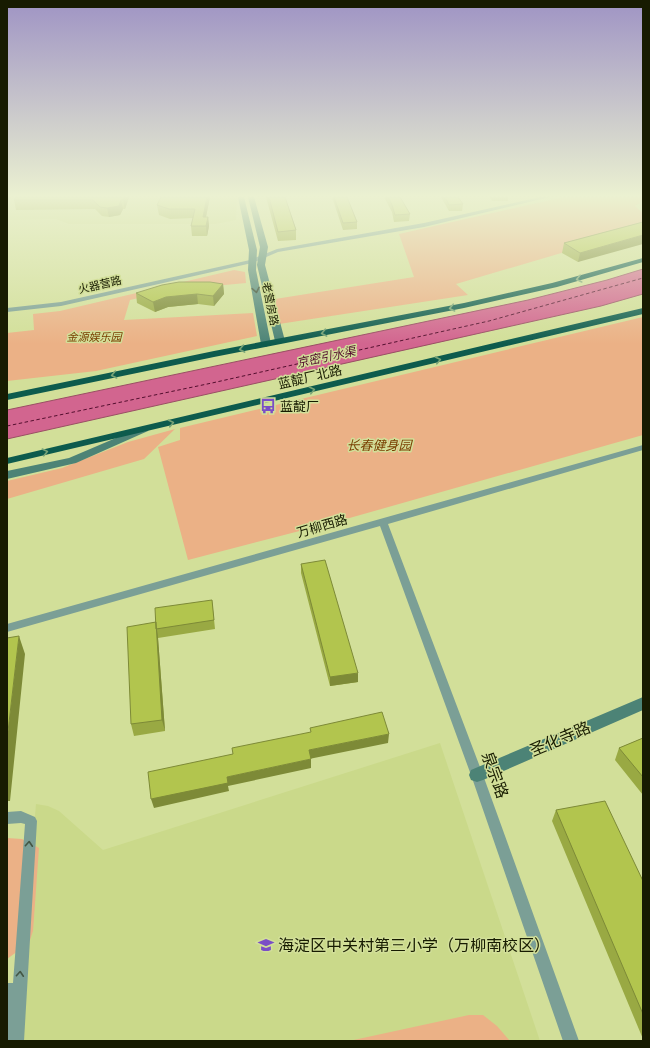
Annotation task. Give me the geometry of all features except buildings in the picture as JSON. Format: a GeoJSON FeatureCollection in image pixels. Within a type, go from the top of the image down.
{"type":"FeatureCollection","features":[{"type":"Feature","properties":{"kind":"highway"},"geometry":{"type":"LineString","coordinates":[[7,397],[280,341],[436,312],[604,272],[643,260]]}},
{"type":"Feature","properties":{"kind":"highway","name":"蓝靛厂北路"},"geometry":{"type":"LineString","coordinates":[[7,461],[643,311]]}},
{"type":"Feature","properties":{"kind":"street","name":"老营房路"},"geometry":{"type":"LineString","coordinates":[[252,246],[252,270],[266,344]]}},
{"type":"Feature","properties":{"kind":"street","name":"老营房路"},"geometry":{"type":"LineString","coordinates":[[264,246],[261,265],[280,341]]}},
{"type":"Feature","properties":{"kind":"street","name":"火器营路"},"geometry":{"type":"LineString","coordinates":[[7,310],[61,304],[252,261],[277,251],[306,246]]}},
{"type":"Feature","properties":{"kind":"street"},"geometry":{"type":"LineString","coordinates":[[7,475],[72,461],[144,429]]}},
{"type":"Feature","properties":{"kind":"street","name":"万柳西路"},"geometry":{"type":"LineString","coordinates":[[7,628],[643,447]]}},
{"type":"Feature","properties":{"kind":"street","name":"泉宗路"},"geometry":{"type":"LineString","coordinates":[[383,522],[477,775],[571,1041]]}},
{"type":"Feature","properties":{"kind":"street","name":"圣化寺路"},"geometry":{"type":"LineString","coordinates":[[477,775],[643,703]]}},
{"type":"Feature","properties":{"kind":"street"},"geometry":{"type":"LineString","coordinates":[[7,818],[22,817],[31,821],[16,1041]]}},
{"type":"Feature","properties":{"kind":"street"},"geometry":{"type":"LineString","coordinates":[[7,990],[11,990],[7,1040]]}},
{"type":"Feature","properties":{"kind":"shaded area","name":"海淀区中关村第三小学（万柳南校区）"},"geometry":{"type":"Polygon","coordinates":[[[440,743],[540,1041],[16,1041],[36,804],[48,806],[59,811],[103,850],[440,743]]]}},
{"type":"Feature","properties":{"kind":"green space"},"geometry":{"type":"Polygon","coordinates":[[[403,246],[586,246],[456,284],[468,295],[279,324],[275,299],[414,277],[403,246]]]}},
{"type":"Feature","properties":{"kind":"green space","name":"金源娱乐园"},"geometry":{"type":"Polygon","coordinates":[[[234,270],[245,272],[246,283],[172,290],[130,300],[124,320],[253,313],[257,336],[96,371],[7,381],[7,333],[34,330],[33,314],[60,311],[234,270]]]}},
{"type":"Feature","properties":{"kind":"green space","name":"长春健身园"},"geometry":{"type":"Polygon","coordinates":[[[643,317],[643,435],[346,519],[188,560],[158,447],[180,440],[180,428],[643,317]]]}},
{"type":"Feature","properties":{"kind":"green space"},"geometry":{"type":"Polygon","coordinates":[[[175,429],[144,459],[7,499],[7,481],[62,468],[128,442],[175,429]]]}},
{"type":"Feature","properties":{"kind":"green space"},"geometry":{"type":"Polygon","coordinates":[[[7,838],[22,839],[39,848],[33,931],[29,943],[7,959],[7,838]]]}},
{"type":"Feature","properties":{"kind":"green space"},"geometry":{"type":"Polygon","coordinates":[[[469,1015],[483,1015],[497,1026],[510,1041],[349,1041],[469,1015]]]}},
{"type":"Feature","properties":{"kind":"water","name":"京密引水渠"},"geometry":{"type":"Polygon","coordinates":[[[643,269],[643,294],[601,306],[7,439],[7,410],[528,300],[607,280],[643,269]]]}},
{"type":"Feature","properties":{"kind":"ferry route"},"geometry":{"type":"LineString","coordinates":[[7,426],[212,383],[489,321],[643,278]]}},
{"type":"Feature","properties":{"kind":"place","name":"蓝靛厂"},"geometry":{"type":"Point","coordinates":[268,406]}},
{"type":"Feature","properties":{"kind":"place","name":"海淀区中关村第三小学（万柳南校区）"},"geometry":{"type":"Point","coordinates":[266,945]}}]}
